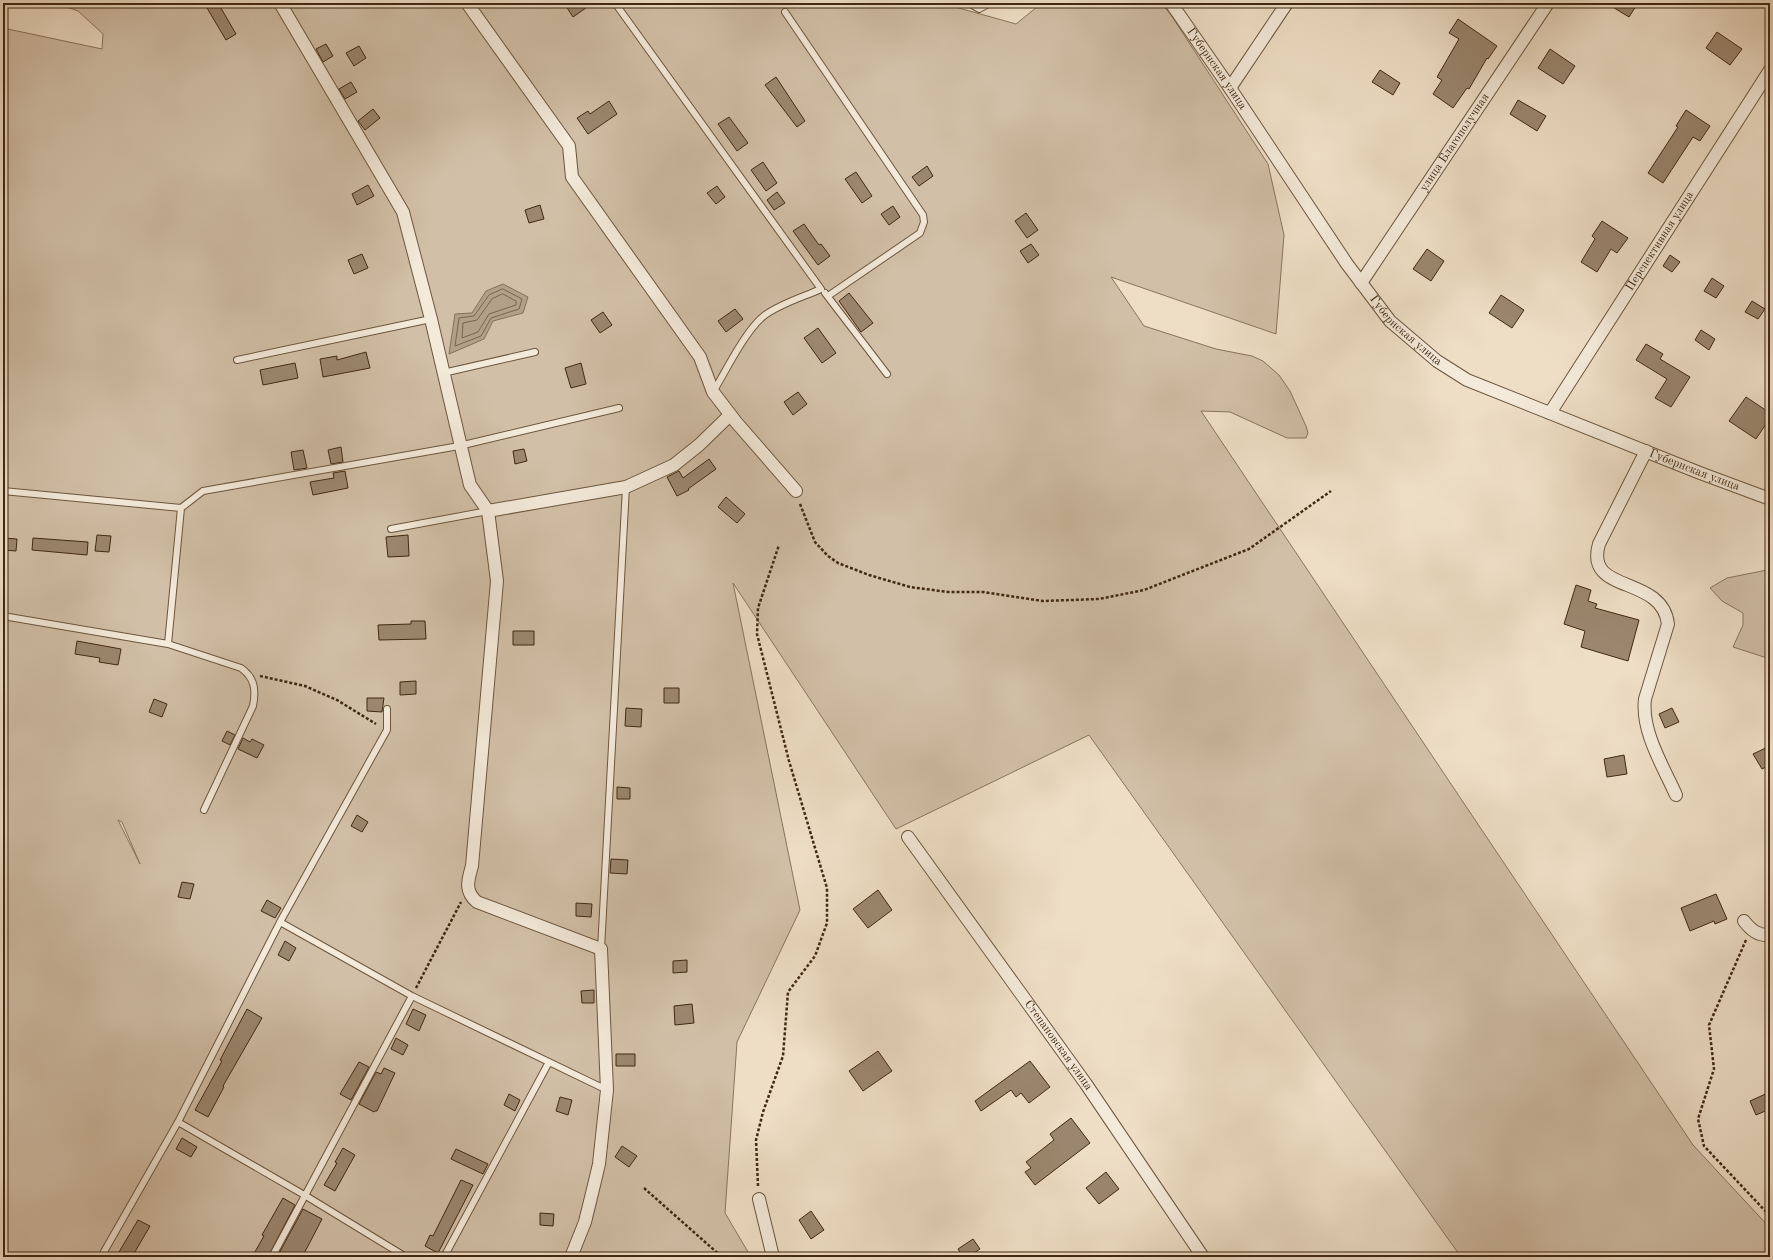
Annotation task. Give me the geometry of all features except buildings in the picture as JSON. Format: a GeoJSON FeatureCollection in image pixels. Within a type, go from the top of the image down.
{"type":"FeatureCollection","features":[{"type":"Feature","properties":{"kind":"street"},"geometry":{"type":"LineString","coordinates":[[280,3],[403,212],[431,319],[470,485],[488,511],[497,581],[472,866],[468,880],[468,890],[471,897],[477,902],[601,949],[607,1090],[599,1164],[585,1222],[571,1257]]}},
{"type":"Feature","properties":{"kind":"street"},"geometry":{"type":"LineString","coordinates":[[467,3],[569,146],[572,177],[700,357],[713,392],[730,415],[796,491]]}},
{"type":"Feature","properties":{"kind":"street","name":"Губернская улица"},"geometry":{"type":"LineString","coordinates":[[1170,3],[1230,88],[1347,264],[1390,321],[1437,361],[1467,380],[1770,499]]}},
{"type":"Feature","properties":{"kind":"street"},"geometry":{"type":"LineString","coordinates":[[1230,88],[1288,3]]}},
{"type":"Feature","properties":{"kind":"street","name":"улица Благополучная"},"geometry":{"type":"LineString","coordinates":[[1361,282],[1548,3]]}},
{"type":"Feature","properties":{"kind":"street","name":"Перспективная улица"},"geometry":{"type":"LineString","coordinates":[[1550,413],[1770,70]]}},
{"type":"Feature","properties":{"kind":"street"},"geometry":{"type":"LineString","coordinates":[[488,511],[626,487],[674,465],[699,445],[730,415]]}},
{"type":"Feature","properties":{"kind":"street"},"geometry":{"type":"LineString","coordinates":[[1646,451],[1599,544],[1596,553],[1597,561],[1605,574],[1650,596],[1658,602],[1667,614],[1668,624],[1644,710],[1646,727],[1676,796]]}},
{"type":"Feature","properties":{"kind":"street","name":"Степановская улица"},"geometry":{"type":"LineString","coordinates":[[908,837],[1086,1084],[1203,1257]]}},
{"type":"Feature","properties":{"kind":"street"},"geometry":{"type":"LineString","coordinates":[[1747,926],[1757,933],[1770,935]]}},
{"type":"Feature","properties":{"kind":"street"},"geometry":{"type":"LineString","coordinates":[[759,1199],[773,1257]]}},
{"type":"Feature","properties":{"kind":"lane"},"geometry":{"type":"LineString","coordinates":[[615,3],[821,289],[828,296],[886,374]]}},
{"type":"Feature","properties":{"kind":"lane"},"geometry":{"type":"LineString","coordinates":[[969,3],[979,9],[990,3]]}},
{"type":"Feature","properties":{"kind":"lane"},"geometry":{"type":"LineString","coordinates":[[785,12],[923,215],[924,222],[920,233],[828,296]]}},
{"type":"Feature","properties":{"kind":"lane"},"geometry":{"type":"LineString","coordinates":[[713,392],[748,334],[764,316],[781,306],[821,289]]}},
{"type":"Feature","properties":{"kind":"lane"},"geometry":{"type":"LineString","coordinates":[[236,360],[431,319]]}},
{"type":"Feature","properties":{"kind":"lane"},"geometry":{"type":"LineString","coordinates":[[444,373],[535,352]]}},
{"type":"Feature","properties":{"kind":"lane"},"geometry":{"type":"LineString","coordinates":[[3,491],[181,508],[203,491],[460,446],[619,408]]}},
{"type":"Feature","properties":{"kind":"lane"},"geometry":{"type":"LineString","coordinates":[[601,949],[626,487]]}},
{"type":"Feature","properties":{"kind":"lane"},"geometry":{"type":"LineString","coordinates":[[168,644],[181,508]]}},
{"type":"Feature","properties":{"kind":"lane"},"geometry":{"type":"LineString","coordinates":[[391,529],[488,511]]}},
{"type":"Feature","properties":{"kind":"lane"},"geometry":{"type":"LineString","coordinates":[[3,616],[168,644],[241,668],[248,673],[253,680],[255,692],[253,706],[204,810]]}},
{"type":"Feature","properties":{"kind":"lane"},"geometry":{"type":"LineString","coordinates":[[101,1257],[178,1122],[280,922],[387,730],[387,709]]}},
{"type":"Feature","properties":{"kind":"lane"},"geometry":{"type":"LineString","coordinates":[[280,922],[412,996],[607,1090]]}},
{"type":"Feature","properties":{"kind":"lane"},"geometry":{"type":"LineString","coordinates":[[272,1257],[412,996]]}},
{"type":"Feature","properties":{"kind":"lane"},"geometry":{"type":"LineString","coordinates":[[444,1257],[549,1062]]}},
{"type":"Feature","properties":{"kind":"lane"},"geometry":{"type":"LineString","coordinates":[[178,1122],[306,1196],[406,1257]]}},
{"type":"Feature","properties":{"kind":"path"},"geometry":{"type":"LineString","coordinates":[[796,491],[815,542],[828,556],[838,563],[869,575],[910,587],[948,592],[983,592],[1043,601],[1099,600],[1144,590],[1249,549],[1331,491]]}},
{"type":"Feature","properties":{"kind":"path"},"geometry":{"type":"LineString","coordinates":[[759,1199],[756,1140],[762,1112],[783,1056],[788,992],[814,956],[827,924],[827,888],[789,761],[757,634],[758,608],[779,545]]}},
{"type":"Feature","properties":{"kind":"path"},"geometry":{"type":"LineString","coordinates":[[248,673],[271,680],[305,686],[337,700],[387,730]]}},
{"type":"Feature","properties":{"kind":"path"},"geometry":{"type":"LineString","coordinates":[[412,996],[468,890]]}},
{"type":"Feature","properties":{"kind":"path"},"geometry":{"type":"LineString","coordinates":[[1747,926],[1709,1025],[1714,1069],[1698,1119],[1704,1146],[1770,1216]]}},
{"type":"Feature","properties":{"kind":"path"},"geometry":{"type":"LineString","coordinates":[[644,1188],[722,1257]]}},
{"type":"Feature","properties":{"kind":"shaded area"},"geometry":{"type":"Polygon","coordinates":[[[55,3],[941,3],[1016,24],[1042,3],[1161,3],[1171,15],[1268,164],[1284,235],[1276,334],[1111,277],[1144,326],[1216,349],[1252,356],[1263,361],[1279,375],[1290,391],[1306,426],[1308,433],[1306,438],[1287,438],[1230,412],[1201,411],[1693,1145],[1770,1228],[1770,1257],[1461,1257],[1089,735],[896,829],[733,583],[800,910],[737,1042],[725,1213],[751,1257],[3,1257],[3,28],[102,49],[103,34],[78,11],[55,3]],[[118,820],[140,864],[122,822],[118,820]]]}},
{"type":"Feature","properties":{"kind":"shaded area"},"geometry":{"type":"Polygon","coordinates":[[[1770,570],[1770,659],[1733,647],[1743,625],[1743,613],[1722,601],[1710,588],[1727,578],[1770,570]]]}},
{"type":"Feature","properties":{"kind":"water"},"geometry":{"type":"Polygon","coordinates":[[[503,284],[528,297],[523,313],[493,321],[484,339],[449,354],[455,314],[472,313],[486,291],[503,284]]]}}]}
